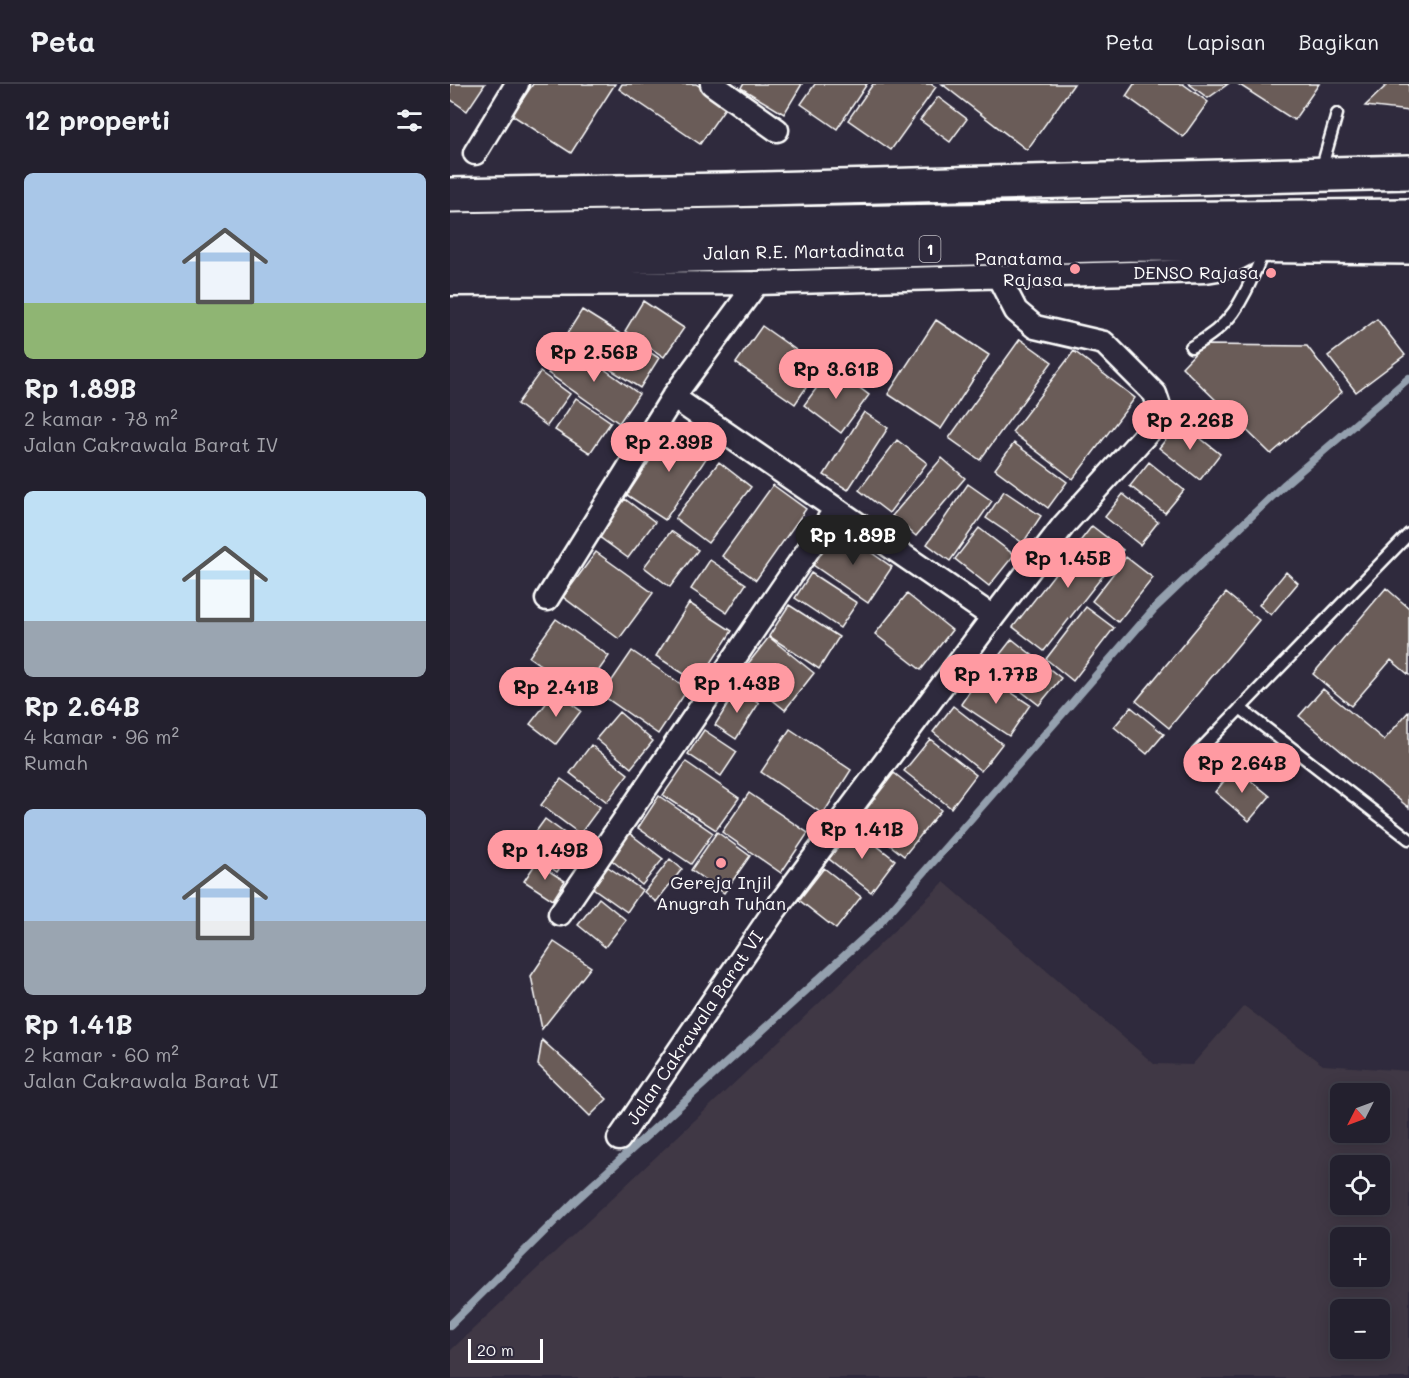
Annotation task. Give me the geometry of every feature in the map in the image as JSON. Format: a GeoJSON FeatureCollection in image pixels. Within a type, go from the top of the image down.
{"type":"FeatureCollection","features":[{"type":"Feature","properties":{"kind":"highway"},"geometry":{"type":"LineString","coordinates":[[450,195],[1409,172]]}},
{"type":"Feature","properties":{"kind":"highway","name":"1"},"geometry":{"type":"LineString","coordinates":[[450,230],[1409,216]]}},
{"type":"Feature","properties":{"kind":"highway","name":"Jalan R.E. Martadinata"},"geometry":{"type":"LineString","coordinates":[[450,261],[1126,244],[1213,243],[1263,246],[1409,247]]}},
{"type":"Feature","properties":{"kind":"street"},"geometry":{"type":"LineString","coordinates":[[475,153],[517,84]]}},
{"type":"Feature","properties":{"kind":"street"},"geometry":{"type":"LineString","coordinates":[[712,84],[777,130]]}},
{"type":"Feature","properties":{"kind":"street"},"geometry":{"type":"LineString","coordinates":[[450,284],[758,283],[1206,271],[1218,269],[1263,246]]}},
{"type":"Feature","properties":{"kind":"street","name":"Jalan Cakrawala Barat VI"},"geometry":{"type":"LineString","coordinates":[[619,1139],[772,914],[993,617],[1063,526],[1159,420],[1161,412],[1155,394],[1104,343],[1035,327],[1016,311],[998,276]]}},
{"type":"Feature","properties":{"kind":"street"},"geometry":{"type":"LineString","coordinates":[[547,599],[674,397],[758,283]]}},
{"type":"Feature","properties":{"kind":"street"},"geometry":{"type":"LineString","coordinates":[[674,397],[993,617]]}},
{"type":"Feature","properties":{"kind":"street"},"geometry":{"type":"LineString","coordinates":[[560,914],[836,509]]}},
{"type":"Feature","properties":{"kind":"lane"},"geometry":{"type":"LineString","coordinates":[[1320,173],[1337,114]]}},
{"type":"Feature","properties":{"kind":"lane"},"geometry":{"type":"LineString","coordinates":[[1191,347],[1210,337],[1237,311],[1263,246]]}},
{"type":"Feature","properties":{"kind":"lane"},"geometry":{"type":"LineString","coordinates":[[1197,753],[1409,534]]}},
{"type":"Feature","properties":{"kind":"lane"},"geometry":{"type":"LineString","coordinates":[[1240,708],[1409,839]]}},
{"type":"Feature","properties":{"kind":"shaded area"},"geometry":{"type":"Polygon","coordinates":[[[944,882],[1154,1064],[1192,1065],[1244,1006],[1323,1065],[1409,1071],[1409,1378],[450,1378],[450,1351],[831,992],[944,882]]]}},
{"type":"Feature","properties":{"kind":"building"},"geometry":{"type":"Polygon","coordinates":[[[450,84],[485,84],[467,111],[450,99],[450,84]]]}},
{"type":"Feature","properties":{"kind":"building"},"geometry":{"type":"Polygon","coordinates":[[[533,84],[615,84],[571,153],[512,115],[533,84]]]}},
{"type":"Feature","properties":{"kind":"building"},"geometry":{"type":"Polygon","coordinates":[[[622,84],[696,84],[727,105],[700,144],[619,89],[622,84]]]}},
{"type":"Feature","properties":{"kind":"building"},"geometry":{"type":"Polygon","coordinates":[[[743,84],[802,84],[784,114],[741,88],[743,84]]]}},
{"type":"Feature","properties":{"kind":"building"},"geometry":{"type":"Polygon","coordinates":[[[815,84],[867,84],[837,129],[801,104],[815,84]]]}},
{"type":"Feature","properties":{"kind":"building"},"geometry":{"type":"Polygon","coordinates":[[[873,84],[931,84],[936,87],[891,150],[848,120],[873,84]]]}},
{"type":"Feature","properties":{"kind":"building"},"geometry":{"type":"Polygon","coordinates":[[[942,84],[1074,84],[1027,150],[942,84]]]}},
{"type":"Feature","properties":{"kind":"building"},"geometry":{"type":"Polygon","coordinates":[[[1134,84],[1183,84],[1208,102],[1183,137],[1126,96],[1134,84]]]}},
{"type":"Feature","properties":{"kind":"building"},"geometry":{"type":"Polygon","coordinates":[[[1189,84],[1228,84],[1208,98],[1189,84]]]}},
{"type":"Feature","properties":{"kind":"building"},"geometry":{"type":"Polygon","coordinates":[[[1238,84],[1319,84],[1294,120],[1238,84]]]}},
{"type":"Feature","properties":{"kind":"building"},"geometry":{"type":"Polygon","coordinates":[[[1388,84],[1409,84],[1409,111],[1365,106],[1388,84]]]}},
{"type":"Feature","properties":{"kind":"building"},"geometry":{"type":"Polygon","coordinates":[[[938,97],[967,119],[950,142],[920,120],[938,97]]]}},
{"type":"Feature","properties":{"kind":"building"},"geometry":{"type":"Polygon","coordinates":[[[643,301],[684,328],[664,357],[625,331],[643,301]]]}},
{"type":"Feature","properties":{"kind":"building"},"geometry":{"type":"Polygon","coordinates":[[[582,310],[659,358],[640,388],[563,340],[582,310]]]}},
{"type":"Feature","properties":{"kind":"building"},"geometry":{"type":"Polygon","coordinates":[[[1377,319],[1405,355],[1356,392],[1328,356],[1377,319]]]}},
{"type":"Feature","properties":{"kind":"building"},"geometry":{"type":"Polygon","coordinates":[[[936,320],[989,355],[941,429],[888,394],[936,320]]]}},
{"type":"Feature","properties":{"kind":"building"},"geometry":{"type":"Polygon","coordinates":[[[762,326],[820,367],[795,404],[736,363],[762,326]]]}},
{"type":"Feature","properties":{"kind":"building"},"geometry":{"type":"Polygon","coordinates":[[[1020,339],[1052,362],[980,460],[949,438],[1020,339]]]}},
{"type":"Feature","properties":{"kind":"building"},"geometry":{"type":"Polygon","coordinates":[[[569,344],[639,394],[619,423],[548,373],[569,344]]]}},
{"type":"Feature","properties":{"kind":"building"},"geometry":{"type":"Polygon","coordinates":[[[1203,345],[1307,346],[1342,392],[1271,454],[1182,367],[1203,345]]]}},
{"type":"Feature","properties":{"kind":"building"},"geometry":{"type":"Polygon","coordinates":[[[1074,351],[1135,398],[1073,479],[1012,432],[1074,351]]]}},
{"type":"Feature","properties":{"kind":"building"},"geometry":{"type":"Polygon","coordinates":[[[832,367],[869,395],[841,433],[804,405],[832,367]]]}},
{"type":"Feature","properties":{"kind":"building"},"geometry":{"type":"Polygon","coordinates":[[[540,372],[570,394],[547,426],[517,404],[540,372]]]}},
{"type":"Feature","properties":{"kind":"building"},"geometry":{"type":"Polygon","coordinates":[[[576,398],[611,422],[590,453],[555,430],[576,398]]]}},
{"type":"Feature","properties":{"kind":"building"},"geometry":{"type":"Polygon","coordinates":[[[864,412],[888,428],[848,490],[824,475],[864,412]]]}},
{"type":"Feature","properties":{"kind":"building"},"geometry":{"type":"Polygon","coordinates":[[[1180,422],[1220,454],[1200,480],[1159,448],[1180,422]]]}},
{"type":"Feature","properties":{"kind":"building"},"geometry":{"type":"Polygon","coordinates":[[[673,425],[711,451],[665,520],[627,495],[673,425]]]}},
{"type":"Feature","properties":{"kind":"building"},"geometry":{"type":"Polygon","coordinates":[[[897,440],[927,463],[889,513],[859,490],[897,440]]]}},
{"type":"Feature","properties":{"kind":"building"},"geometry":{"type":"Polygon","coordinates":[[[1014,443],[1067,482],[1048,508],[995,469],[1014,443]]]}},
{"type":"Feature","properties":{"kind":"building"},"geometry":{"type":"Polygon","coordinates":[[[942,458],[965,478],[916,536],[892,516],[942,458]]]}},
{"type":"Feature","properties":{"kind":"building"},"geometry":{"type":"Polygon","coordinates":[[[719,462],[751,487],[708,543],[675,518],[719,462]]]}},
{"type":"Feature","properties":{"kind":"building"},"geometry":{"type":"Polygon","coordinates":[[[1149,462],[1184,490],[1165,513],[1130,486],[1149,462]]]}},
{"type":"Feature","properties":{"kind":"building"},"geometry":{"type":"Polygon","coordinates":[[[968,484],[992,501],[950,561],[927,544],[968,484]]]}},
{"type":"Feature","properties":{"kind":"building"},"geometry":{"type":"Polygon","coordinates":[[[773,485],[806,509],[756,580],[722,556],[773,485]]]}},
{"type":"Feature","properties":{"kind":"building"},"geometry":{"type":"Polygon","coordinates":[[[1004,491],[1041,516],[1023,543],[986,518],[1004,491]]]}},
{"type":"Feature","properties":{"kind":"building"},"geometry":{"type":"Polygon","coordinates":[[[1123,494],[1158,522],[1140,545],[1105,517],[1123,494]]]}},
{"type":"Feature","properties":{"kind":"building"},"geometry":{"type":"Polygon","coordinates":[[[625,499],[655,522],[628,558],[598,536],[625,499]]]}},
{"type":"Feature","properties":{"kind":"building"},"geometry":{"type":"Polygon","coordinates":[[[1092,526],[1123,550],[1044,651],[1013,627],[1092,526]]]}},
{"type":"Feature","properties":{"kind":"building"},"geometry":{"type":"Polygon","coordinates":[[[979,528],[1014,555],[989,586],[955,559],[979,528]]]}},
{"type":"Feature","properties":{"kind":"building"},"geometry":{"type":"Polygon","coordinates":[[[837,529],[892,567],[868,603],[813,565],[837,529]]]}},
{"type":"Feature","properties":{"kind":"building"},"geometry":{"type":"Polygon","coordinates":[[[671,531],[698,550],[670,587],[644,567],[671,531]]]}},
{"type":"Feature","properties":{"kind":"building"},"geometry":{"type":"Polygon","coordinates":[[[596,552],[653,593],[619,639],[563,597],[596,552]]]}},
{"type":"Feature","properties":{"kind":"building"},"geometry":{"type":"Polygon","coordinates":[[[1126,557],[1153,578],[1118,622],[1092,601],[1126,557]]]}},
{"type":"Feature","properties":{"kind":"building"},"geometry":{"type":"Polygon","coordinates":[[[710,560],[746,584],[727,613],[691,589],[710,560]]]}},
{"type":"Feature","properties":{"kind":"building"},"geometry":{"type":"Polygon","coordinates":[[[1286,572],[1298,583],[1271,615],[1259,605],[1286,572]]]}},
{"type":"Feature","properties":{"kind":"building"},"geometry":{"type":"Polygon","coordinates":[[[811,573],[857,603],[840,628],[795,598],[811,573]]]}},
{"type":"Feature","properties":{"kind":"building"},"geometry":{"type":"Polygon","coordinates":[[[1386,588],[1409,608],[1409,675],[1391,660],[1351,706],[1313,674],[1386,588]]]}},
{"type":"Feature","properties":{"kind":"building"},"geometry":{"type":"Polygon","coordinates":[[[1226,593],[1259,620],[1169,728],[1136,701],[1226,593]]]}},
{"type":"Feature","properties":{"kind":"building"},"geometry":{"type":"Polygon","coordinates":[[[907,594],[952,630],[921,670],[875,634],[907,594]]]}},
{"type":"Feature","properties":{"kind":"building"},"geometry":{"type":"Polygon","coordinates":[[[689,603],[732,631],[698,683],[656,656],[689,603]]]}},
{"type":"Feature","properties":{"kind":"building"},"geometry":{"type":"Polygon","coordinates":[[[789,605],[839,637],[819,669],[769,636],[789,605]]]}},
{"type":"Feature","properties":{"kind":"building"},"geometry":{"type":"Polygon","coordinates":[[[1086,607],[1114,628],[1073,681],[1046,659],[1086,607]]]}},
{"type":"Feature","properties":{"kind":"building"},"geometry":{"type":"Polygon","coordinates":[[[556,619],[609,656],[582,694],[529,657],[556,619]]]}},
{"type":"Feature","properties":{"kind":"building"},"geometry":{"type":"Polygon","coordinates":[[[769,637],[814,673],[785,710],[740,674],[769,637]]]}},
{"type":"Feature","properties":{"kind":"building"},"geometry":{"type":"Polygon","coordinates":[[[1012,639],[1061,678],[1039,705],[990,667],[1012,639]]]}},
{"type":"Feature","properties":{"kind":"building"},"geometry":{"type":"Polygon","coordinates":[[[632,651],[688,689],[658,734],[602,695],[632,651]]]}},
{"type":"Feature","properties":{"kind":"building"},"geometry":{"type":"Polygon","coordinates":[[[982,673],[1030,705],[1009,736],[961,704],[982,673]]]}},
{"type":"Feature","properties":{"kind":"building"},"geometry":{"type":"Polygon","coordinates":[[[738,688],[759,703],[736,739],[715,725],[738,688]]]}},
{"type":"Feature","properties":{"kind":"building"},"geometry":{"type":"Polygon","coordinates":[[[1323,689],[1384,740],[1409,711],[1409,808],[1299,716],[1323,689]]]}},
{"type":"Feature","properties":{"kind":"building"},"geometry":{"type":"Polygon","coordinates":[[[555,692],[581,711],[556,744],[530,724],[555,692]]]}},
{"type":"Feature","properties":{"kind":"building"},"geometry":{"type":"Polygon","coordinates":[[[953,706],[1002,744],[981,771],[933,732],[953,706]]]}},
{"type":"Feature","properties":{"kind":"building"},"geometry":{"type":"Polygon","coordinates":[[[1131,707],[1164,734],[1147,754],[1114,727],[1131,707]]]}},
{"type":"Feature","properties":{"kind":"building"},"geometry":{"type":"Polygon","coordinates":[[[619,712],[653,741],[631,768],[596,739],[619,712]]]}},
{"type":"Feature","properties":{"kind":"building"},"geometry":{"type":"Polygon","coordinates":[[[790,729],[851,770],[823,814],[761,772],[790,729]]]}},
{"type":"Feature","properties":{"kind":"building"},"geometry":{"type":"Polygon","coordinates":[[[704,730],[737,752],[721,776],[688,754],[704,730]]]}},
{"type":"Feature","properties":{"kind":"building"},"geometry":{"type":"Polygon","coordinates":[[[930,739],[976,775],[951,808],[904,771],[930,739]]]}},
{"type":"Feature","properties":{"kind":"building"},"geometry":{"type":"Polygon","coordinates":[[[591,745],[628,774],[607,802],[570,773],[591,745]]]}},
{"type":"Feature","properties":{"kind":"building"},"geometry":{"type":"Polygon","coordinates":[[[686,762],[739,798],[716,830],[663,795],[686,762]]]}},
{"type":"Feature","properties":{"kind":"building"},"geometry":{"type":"Polygon","coordinates":[[[1235,768],[1270,796],[1249,821],[1215,792],[1235,768]]]}},
{"type":"Feature","properties":{"kind":"building"},"geometry":{"type":"Polygon","coordinates":[[[894,773],[941,810],[904,856],[858,820],[894,773]]]}},
{"type":"Feature","properties":{"kind":"building"},"geometry":{"type":"Polygon","coordinates":[[[561,779],[600,807],[580,834],[541,805],[561,779]]]}},
{"type":"Feature","properties":{"kind":"building"},"geometry":{"type":"Polygon","coordinates":[[[749,793],[808,833],[781,873],[722,832],[749,793]]]}},
{"type":"Feature","properties":{"kind":"building"},"geometry":{"type":"Polygon","coordinates":[[[659,796],[713,833],[691,864],[638,828],[659,796]]]}},
{"type":"Feature","properties":{"kind":"building"},"geometry":{"type":"Polygon","coordinates":[[[545,819],[578,843],[557,872],[524,848],[545,819]]]}},
{"type":"Feature","properties":{"kind":"building"},"geometry":{"type":"Polygon","coordinates":[[[853,827],[895,860],[871,892],[829,859],[853,827]]]}},
{"type":"Feature","properties":{"kind":"building","name":"Gereja Injil Anugrah Tuhan"},"geometry":{"type":"Polygon","coordinates":[[[717,832],[750,856],[724,893],[691,870],[717,832]]]}},
{"type":"Feature","properties":{"kind":"building"},"geometry":{"type":"Polygon","coordinates":[[[629,833],[663,859],[642,885],[609,858],[629,833]]]}},
{"type":"Feature","properties":{"kind":"building"},"geometry":{"type":"Polygon","coordinates":[[[670,859],[682,869],[656,902],[644,892],[670,859]]]}},
{"type":"Feature","properties":{"kind":"building"},"geometry":{"type":"Polygon","coordinates":[[[536,863],[565,881],[553,900],[524,881],[536,863]]]}},
{"type":"Feature","properties":{"kind":"building"},"geometry":{"type":"Polygon","coordinates":[[[608,867],[642,890],[627,912],[593,888],[608,867]]]}},
{"type":"Feature","properties":{"kind":"building"},"geometry":{"type":"Polygon","coordinates":[[[824,868],[861,897],[836,929],[799,900],[824,868]]]}},
{"type":"Feature","properties":{"kind":"building"},"geometry":{"type":"Polygon","coordinates":[[[599,898],[626,920],[605,947],[578,925],[599,898]]]}},
{"type":"Feature","properties":{"kind":"building"},"geometry":{"type":"Polygon","coordinates":[[[554,942],[591,967],[542,1029],[531,976],[554,942]]]}},
{"type":"Feature","properties":{"kind":"building"},"geometry":{"type":"Polygon","coordinates":[[[542,1040],[607,1099],[590,1116],[538,1065],[542,1040]]]}},
{"type":"Feature","properties":{"kind":"waterway"},"geometry":{"type":"LineString","coordinates":[[450,1325],[575,1201],[878,925],[1154,609],[1285,484],[1409,378]]}},
{"type":"Feature","properties":{"kind":"place","name":"Panatama Rajasa"},"geometry":{"type":"Point","coordinates":[1075,269]}},
{"type":"Feature","properties":{"kind":"place","name":"DENSO Rajasa"},"geometry":{"type":"Point","coordinates":[1271,273]}},
{"type":"Feature","properties":{"kind":"place","name":"Gereja Injil Anugrah Tuhan"},"geometry":{"type":"Point","coordinates":[721,863]}}]}
